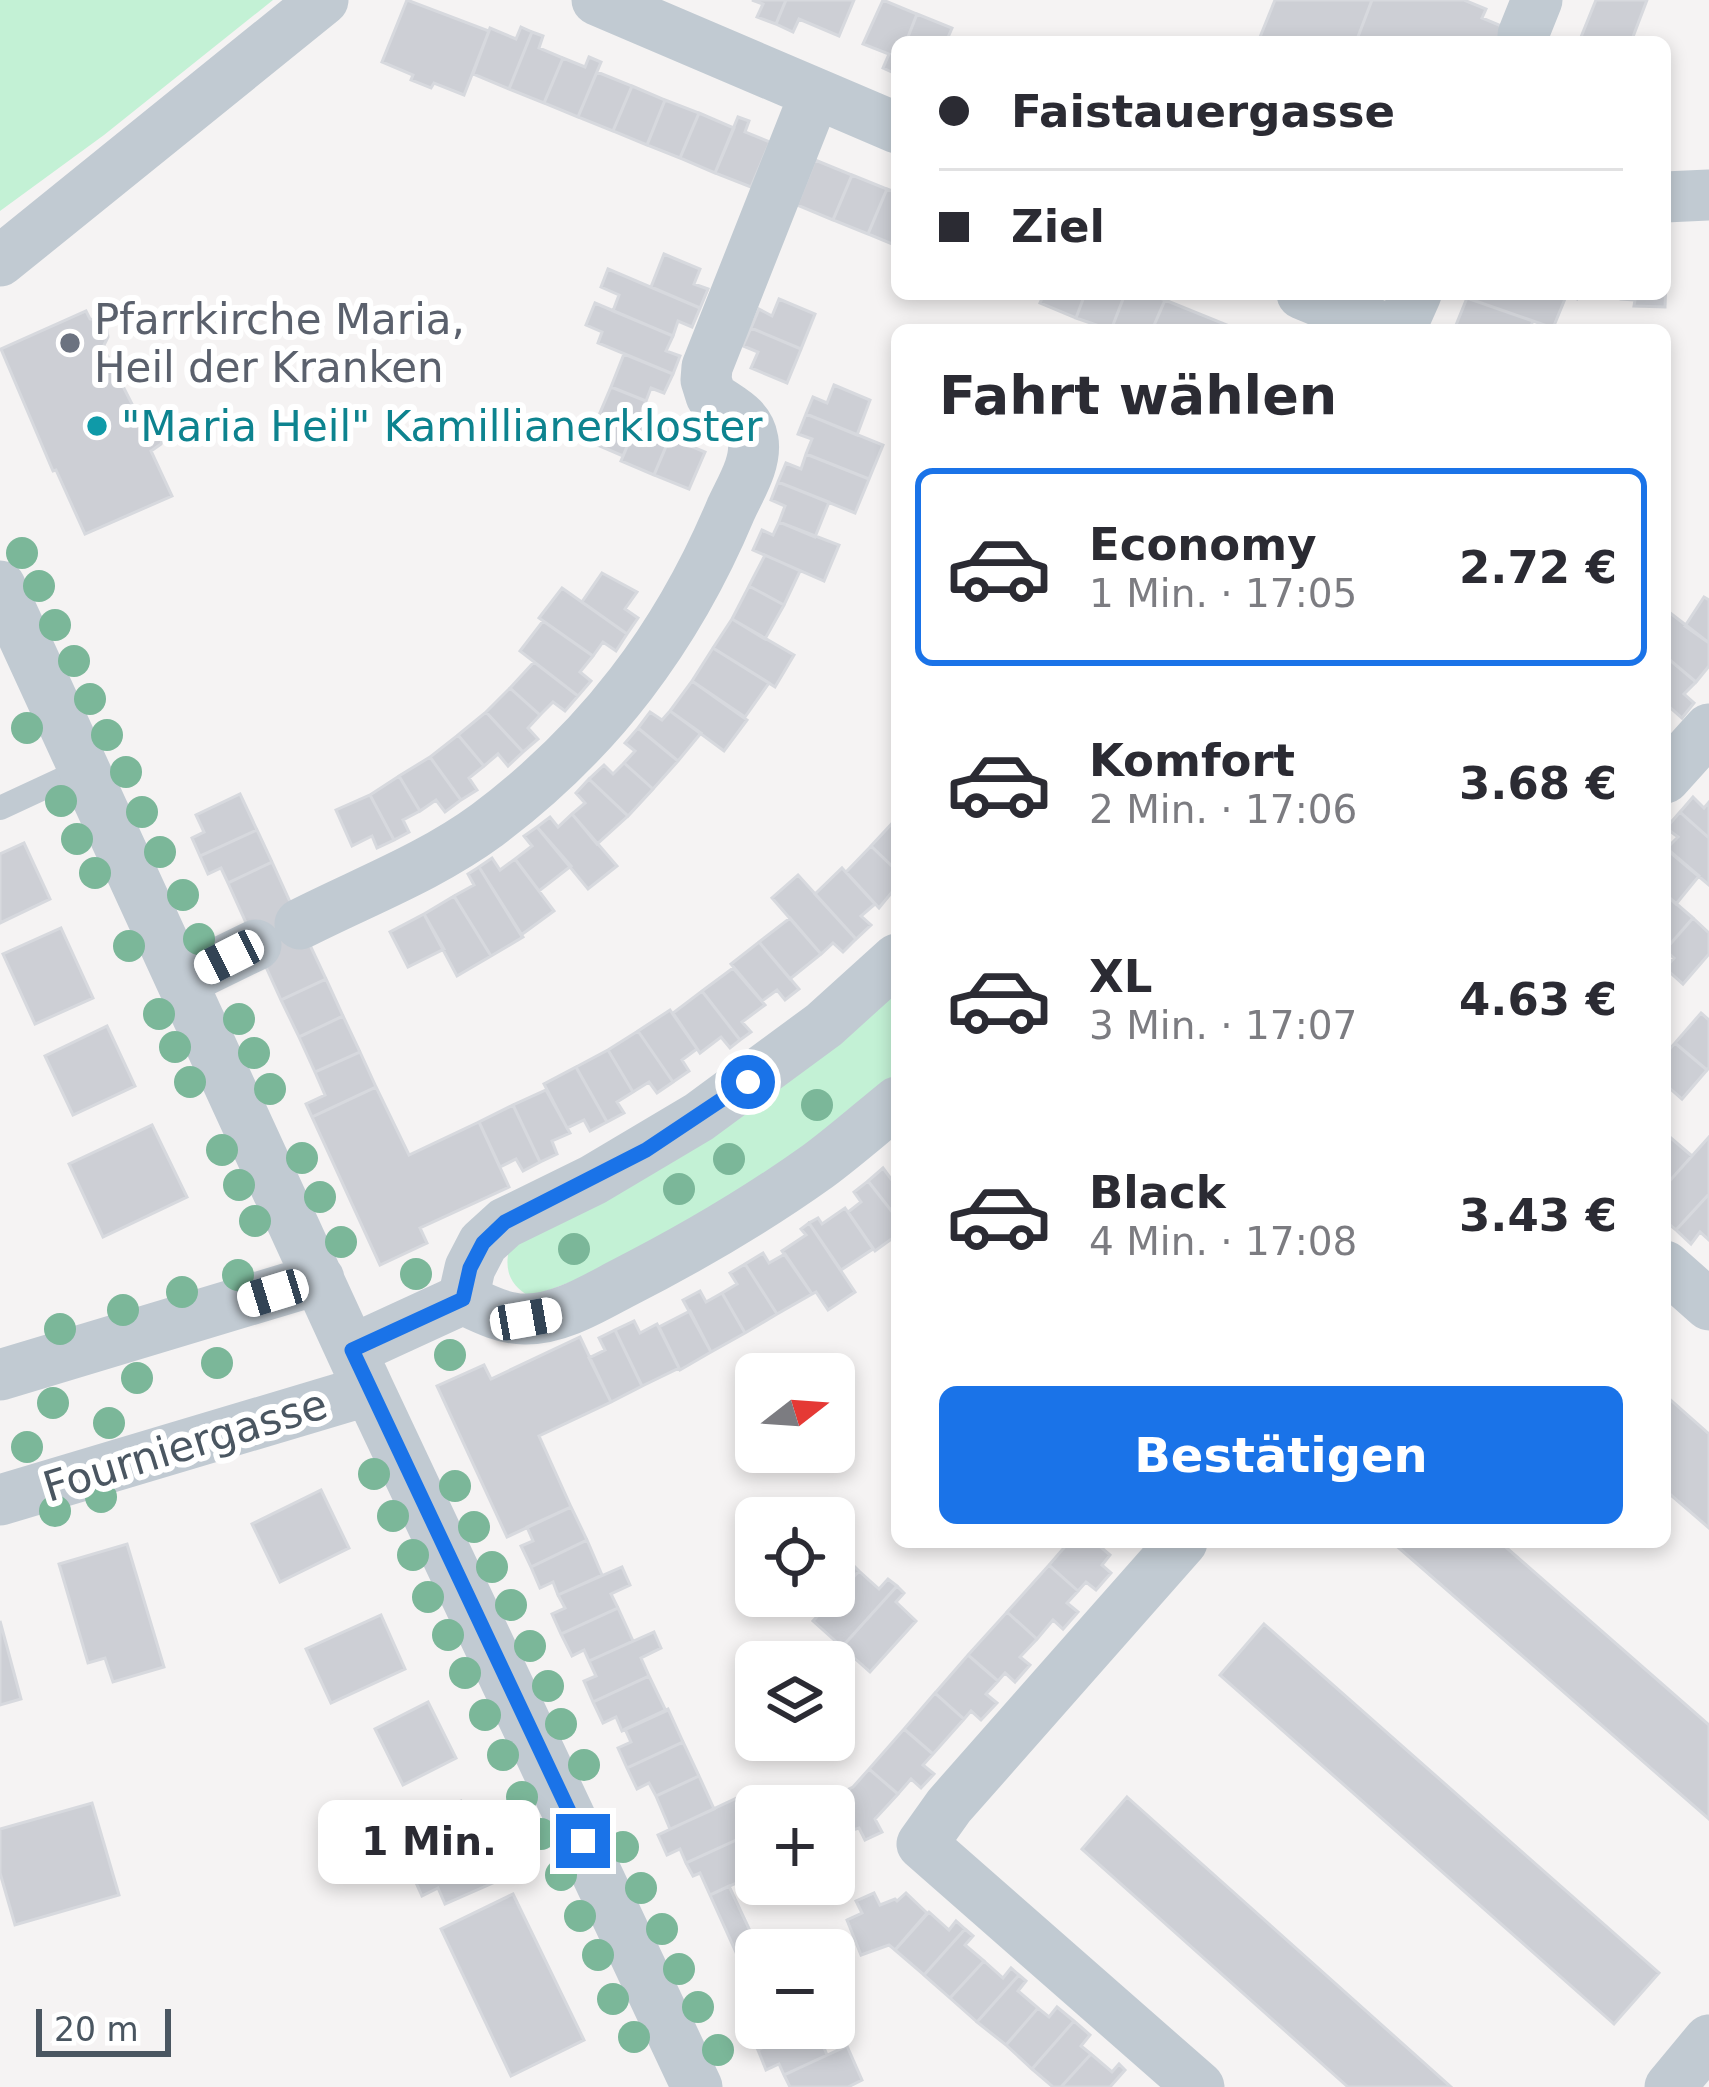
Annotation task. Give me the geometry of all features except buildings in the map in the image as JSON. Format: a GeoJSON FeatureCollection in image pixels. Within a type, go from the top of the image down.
{"type":"FeatureCollection","features":[{"type":"Feature","properties":{"kind":"street"},"geometry":{"type":"LineString","coordinates":[[0,260],[323,0]]}},
{"type":"Feature","properties":{"kind":"street"},"geometry":{"type":"LineString","coordinates":[[597,0],[891,126]]}},
{"type":"Feature","properties":{"kind":"street"},"geometry":{"type":"LineString","coordinates":[[182,981],[443,854],[487,825],[611,711],[658,647],[692,592],[753,458],[748,426],[740,414],[711,396],[706,367],[815,94]]}},
{"type":"Feature","properties":{"kind":"street"},"geometry":{"type":"LineString","coordinates":[[1671,197],[1709,195]]}},
{"type":"Feature","properties":{"kind":"street"},"geometry":{"type":"LineString","coordinates":[[1304,304],[1369,324]]}},
{"type":"Feature","properties":{"kind":"street"},"geometry":{"type":"LineString","coordinates":[[0,586],[360,1370],[697,2087]]}},
{"type":"Feature","properties":{"kind":"street"},"geometry":{"type":"LineString","coordinates":[[1671,771],[1709,729]]}},
{"type":"Feature","properties":{"kind":"street"},"geometry":{"type":"LineString","coordinates":[[891,964],[824,1024],[699,1117],[593,1180],[505,1222],[483,1243],[470,1268],[463,1299],[502,1316],[526,1319],[557,1314],[602,1294],[748,1213],[891,1107]]}},
{"type":"Feature","properties":{"kind":"street"},"geometry":{"type":"LineString","coordinates":[[1671,1271],[1709,1305]]}},
{"type":"Feature","properties":{"kind":"street"},"geometry":{"type":"LineString","coordinates":[[0,1376],[319,1279]]}},
{"type":"Feature","properties":{"kind":"street","name":"Fourniergasse"},"geometry":{"type":"LineString","coordinates":[[0,1500],[360,1370],[463,1299]]}},
{"type":"Feature","properties":{"kind":"street"},"geometry":{"type":"LineString","coordinates":[[1177,1548],[949,1806],[922,1844],[1199,2087]]}},
{"type":"Feature","properties":{"kind":"street"},"geometry":{"type":"LineString","coordinates":[[1670,2087],[1709,2041]]}},
{"type":"Feature","properties":{"kind":"lane"},"geometry":{"type":"LineString","coordinates":[[0,808],[84,769]]}},
{"type":"Feature","properties":{"kind":"green space"},"geometry":{"type":"Polygon","coordinates":[[[0,0],[273,0],[0,211],[0,0]]]}},
{"type":"Feature","properties":{"kind":"green space"},"geometry":{"type":"Polygon","coordinates":[[[891,988],[891,1085],[830,1134],[638,1256],[531,1297],[508,1271],[509,1250],[891,988]]]}},
{"type":"Feature","properties":{"kind":"place","name":"Pfarrkirche Maria, Heil der Kranken"},"geometry":{"type":"Point","coordinates":[70,343]}},
{"type":"Feature","properties":{"kind":"place","name":"\"Maria Heil\" Kamillianerkloster"},"geometry":{"type":"Point","coordinates":[97,426]}},
{"type":"Feature","properties":{"kind":"route"},"geometry":{"type":"LineString","coordinates":[[583,1841],[352,1350],[463,1299],[470,1268],[483,1243],[505,1222],[646,1150],[748,1082]]}}]}
